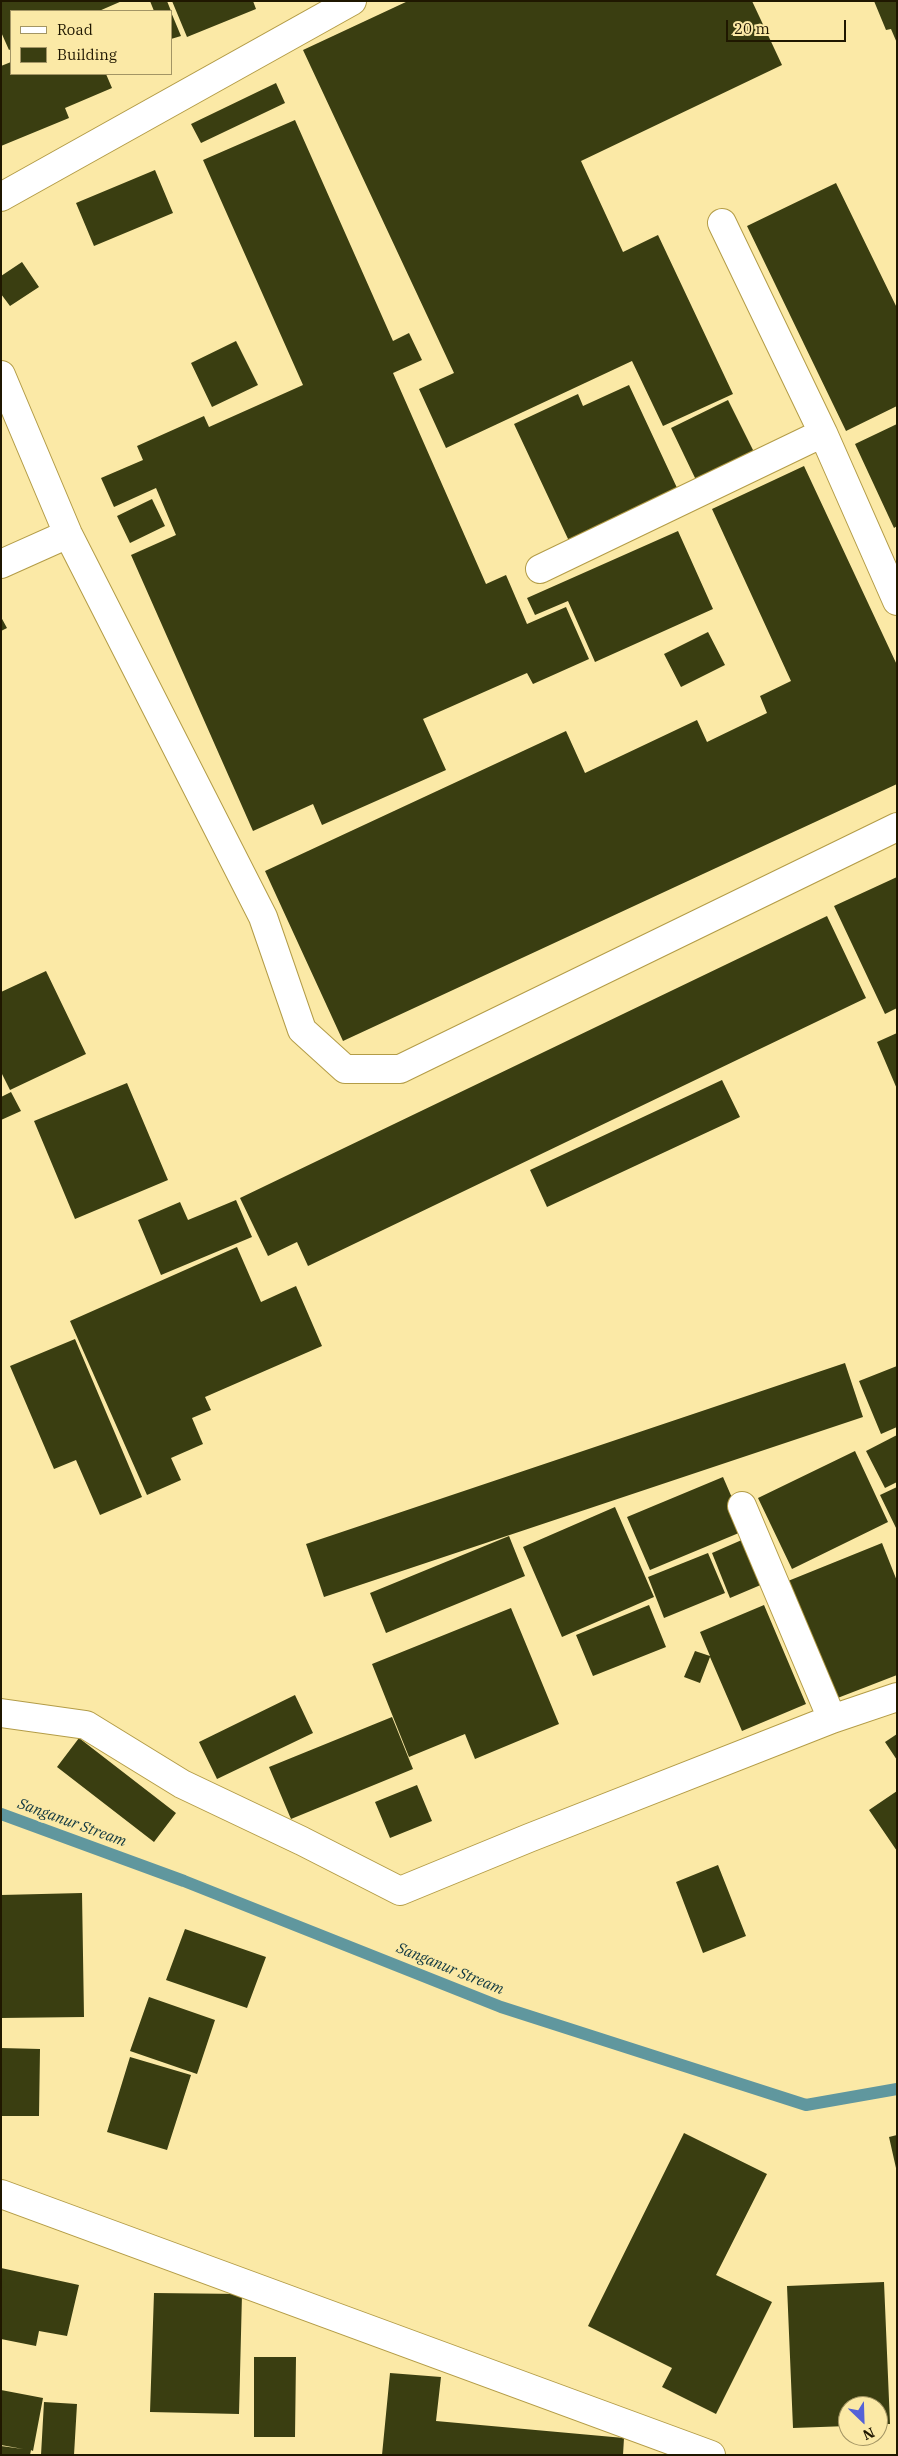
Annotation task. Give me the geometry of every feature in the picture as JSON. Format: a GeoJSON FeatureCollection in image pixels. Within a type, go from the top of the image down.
{"type":"FeatureCollection","features":[{"type":"Feature","properties":{"kind":"street"},"geometry":{"type":"LineString","coordinates":[[1,197],[352,1]]}},
{"type":"Feature","properties":{"kind":"street"},"geometry":{"type":"LineString","coordinates":[[722,224],[823,433],[897,601]]}},
{"type":"Feature","properties":{"kind":"street"},"geometry":{"type":"LineString","coordinates":[[1,375],[68,534],[263,917],[302,1030],[345,1069],[400,1069],[897,827]]}},
{"type":"Feature","properties":{"kind":"street"},"geometry":{"type":"LineString","coordinates":[[540,570],[823,433]]}},
{"type":"Feature","properties":{"kind":"street"},"geometry":{"type":"LineString","coordinates":[[1,564],[68,534]]}},
{"type":"Feature","properties":{"kind":"street"},"geometry":{"type":"LineString","coordinates":[[742,1506],[832,1719]]}},
{"type":"Feature","properties":{"kind":"street"},"geometry":{"type":"LineString","coordinates":[[1,1713],[86,1725],[182,1784],[302,1841],[400,1891],[529,1838],[832,1719],[897,1696]]}},
{"type":"Feature","properties":{"kind":"street"},"geometry":{"type":"LineString","coordinates":[[1,2194],[712,2455]]}},
{"type":"Feature","properties":{"kind":"building"},"geometry":{"type":"Polygon","coordinates":[[[1,1],[122,1],[101,10],[10,10],[9,50],[1,32],[1,1]]]}},
{"type":"Feature","properties":{"kind":"building"},"geometry":{"type":"Polygon","coordinates":[[[150,1],[167,1],[171,10],[154,10],[150,1]]]}},
{"type":"Feature","properties":{"kind":"building"},"geometry":{"type":"Polygon","coordinates":[[[172,1],[253,1],[256,9],[187,37],[172,1]]]}},
{"type":"Feature","properties":{"kind":"building"},"geometry":{"type":"Polygon","coordinates":[[[408,1],[752,1],[782,65],[581,161],[623,252],[658,235],[733,394],[663,426],[632,361],[446,448],[419,389],[454,373],[303,50],[408,1]]]}},
{"type":"Feature","properties":{"kind":"building"},"geometry":{"type":"Polygon","coordinates":[[[874,1],[897,1],[897,43],[891,29],[886,30],[874,1]]]}},
{"type":"Feature","properties":{"kind":"building"},"geometry":{"type":"Polygon","coordinates":[[[172,14],[181,36],[172,39],[172,14]]]}},
{"type":"Feature","properties":{"kind":"building"},"geometry":{"type":"Polygon","coordinates":[[[10,62],[10,75],[106,75],[112,88],[65,108],[69,118],[1,146],[1,66],[10,62]]]}},
{"type":"Feature","properties":{"kind":"building"},"geometry":{"type":"Polygon","coordinates":[[[276,83],[285,103],[201,143],[191,124],[276,83]]]}},
{"type":"Feature","properties":{"kind":"building"},"geometry":{"type":"Polygon","coordinates":[[[295,120],[393,341],[409,333],[422,360],[393,373],[486,584],[506,575],[527,624],[566,607],[589,659],[533,684],[527,673],[423,719],[446,770],[322,825],[313,804],[253,831],[131,555],[176,535],[156,488],[114,507],[101,478],[143,460],[137,446],[204,416],[209,427],[303,385],[203,160],[295,120]]]}},
{"type":"Feature","properties":{"kind":"building"},"geometry":{"type":"Polygon","coordinates":[[[155,170],[173,213],[94,246],[76,203],[155,170]]]}},
{"type":"Feature","properties":{"kind":"building"},"geometry":{"type":"Polygon","coordinates":[[[836,183],[897,308],[897,406],[846,431],[747,226],[836,183]]]}},
{"type":"Feature","properties":{"kind":"building"},"geometry":{"type":"Polygon","coordinates":[[[22,262],[39,287],[10,306],[1,294],[1,276],[22,262]]]}},
{"type":"Feature","properties":{"kind":"building"},"geometry":{"type":"Polygon","coordinates":[[[236,341],[258,385],[212,407],[191,363],[236,341]]]}},
{"type":"Feature","properties":{"kind":"building"},"geometry":{"type":"Polygon","coordinates":[[[629,385],[678,490],[569,541],[514,424],[578,394],[583,406],[629,385]]]}},
{"type":"Feature","properties":{"kind":"building"},"geometry":{"type":"Polygon","coordinates":[[[728,400],[754,452],[696,480],[671,428],[728,400]]]}},
{"type":"Feature","properties":{"kind":"building"},"geometry":{"type":"Polygon","coordinates":[[[897,424],[897,526],[894,528],[855,444],[897,424]]]}},
{"type":"Feature","properties":{"kind":"building"},"geometry":{"type":"Polygon","coordinates":[[[804,466],[897,665],[897,784],[343,1041],[265,871],[566,731],[585,773],[697,720],[707,742],[767,713],[760,696],[791,681],[712,509],[804,466]]]}},
{"type":"Feature","properties":{"kind":"building"},"geometry":{"type":"Polygon","coordinates":[[[152,499],[165,526],[130,543],[117,516],[152,499]]]}},
{"type":"Feature","properties":{"kind":"building"},"geometry":{"type":"Polygon","coordinates":[[[678,531],[713,609],[595,662],[568,601],[535,615],[527,598],[678,531]]]}},
{"type":"Feature","properties":{"kind":"building"},"geometry":{"type":"Polygon","coordinates":[[[1,617],[7,628],[1,631],[1,617]]]}},
{"type":"Feature","properties":{"kind":"building"},"geometry":{"type":"Polygon","coordinates":[[[708,632],[725,665],[681,687],[664,654],[708,632]]]}},
{"type":"Feature","properties":{"kind":"building"},"geometry":{"type":"Polygon","coordinates":[[[897,877],[897,1008],[885,1014],[834,906],[897,877]]]}},
{"type":"Feature","properties":{"kind":"building"},"geometry":{"type":"Polygon","coordinates":[[[827,916],[866,998],[308,1266],[297,1242],[268,1256],[240,1198],[827,916]]]}},
{"type":"Feature","properties":{"kind":"building"},"geometry":{"type":"Polygon","coordinates":[[[46,971],[86,1054],[10,1090],[1,1072],[1,992],[46,971]]]}},
{"type":"Feature","properties":{"kind":"building"},"geometry":{"type":"Polygon","coordinates":[[[897,1033],[897,1089],[877,1042],[897,1033]]]}},
{"type":"Feature","properties":{"kind":"building"},"geometry":{"type":"Polygon","coordinates":[[[722,1080],[740,1117],[547,1207],[530,1170],[722,1080]]]}},
{"type":"Feature","properties":{"kind":"building"},"geometry":{"type":"Polygon","coordinates":[[[127,1083],[168,1180],[75,1219],[34,1121],[127,1083]]]}},
{"type":"Feature","properties":{"kind":"building"},"geometry":{"type":"Polygon","coordinates":[[[11,1092],[21,1111],[1,1120],[1,1097],[11,1092]]]}},
{"type":"Feature","properties":{"kind":"building"},"geometry":{"type":"Polygon","coordinates":[[[236,1200],[252,1237],[161,1275],[138,1220],[180,1202],[188,1220],[236,1200]]]}},
{"type":"Feature","properties":{"kind":"building"},"geometry":{"type":"Polygon","coordinates":[[[237,1247],[261,1302],[296,1286],[322,1346],[205,1397],[211,1410],[192,1418],[203,1444],[171,1458],[181,1480],[147,1495],[70,1321],[237,1247]]]}},
{"type":"Feature","properties":{"kind":"building"},"geometry":{"type":"Polygon","coordinates":[[[75,1339],[142,1497],[100,1515],[76,1460],[54,1469],[10,1366],[75,1339]]]}},
{"type":"Feature","properties":{"kind":"building"},"geometry":{"type":"Polygon","coordinates":[[[845,1363],[863,1417],[324,1597],[306,1544],[845,1363]]]}},
{"type":"Feature","properties":{"kind":"building"},"geometry":{"type":"Polygon","coordinates":[[[897,1366],[897,1427],[881,1434],[859,1381],[897,1366]]]}},
{"type":"Feature","properties":{"kind":"building"},"geometry":{"type":"Polygon","coordinates":[[[897,1435],[897,1482],[885,1488],[866,1451],[897,1435]]]}},
{"type":"Feature","properties":{"kind":"building"},"geometry":{"type":"Polygon","coordinates":[[[855,1451],[888,1522],[792,1569],[758,1498],[855,1451]]]}},
{"type":"Feature","properties":{"kind":"building"},"geometry":{"type":"Polygon","coordinates":[[[723,1477],[746,1530],[650,1570],[627,1517],[723,1477]]]}},
{"type":"Feature","properties":{"kind":"building"},"geometry":{"type":"Polygon","coordinates":[[[897,1487],[897,1530],[880,1495],[897,1487]]]}},
{"type":"Feature","properties":{"kind":"building"},"geometry":{"type":"Polygon","coordinates":[[[615,1507],[654,1597],[562,1637],[523,1547],[615,1507]]]}},
{"type":"Feature","properties":{"kind":"building"},"geometry":{"type":"Polygon","coordinates":[[[509,1536],[525,1576],[386,1633],[370,1593],[509,1536]]]}},
{"type":"Feature","properties":{"kind":"building"},"geometry":{"type":"Polygon","coordinates":[[[744,1539],[763,1584],[730,1598],[712,1553],[744,1539]]]}},
{"type":"Feature","properties":{"kind":"building"},"geometry":{"type":"Polygon","coordinates":[[[882,1543],[897,1581],[897,1675],[835,1699],[788,1581],[882,1543]]]}},
{"type":"Feature","properties":{"kind":"building"},"geometry":{"type":"Polygon","coordinates":[[[708,1553],[725,1593],[664,1618],[648,1577],[708,1553]]]}},
{"type":"Feature","properties":{"kind":"building"},"geometry":{"type":"Polygon","coordinates":[[[649,1605],[666,1647],[593,1676],[576,1635],[649,1605]]]}},
{"type":"Feature","properties":{"kind":"building"},"geometry":{"type":"Polygon","coordinates":[[[764,1605],[806,1704],[742,1731],[710,1657],[700,1683],[684,1677],[695,1651],[710,1656],[700,1632],[764,1605]]]}},
{"type":"Feature","properties":{"kind":"building"},"geometry":{"type":"Polygon","coordinates":[[[511,1608],[559,1724],[475,1759],[465,1734],[409,1757],[372,1664],[511,1608]]]}},
{"type":"Feature","properties":{"kind":"building"},"geometry":{"type":"Polygon","coordinates":[[[295,1695],[313,1733],[217,1779],[199,1742],[295,1695]]]}},
{"type":"Feature","properties":{"kind":"building"},"geometry":{"type":"Polygon","coordinates":[[[392,1717],[413,1769],[291,1819],[269,1767],[392,1717]]]}},
{"type":"Feature","properties":{"kind":"building"},"geometry":{"type":"Polygon","coordinates":[[[897,1734],[897,1760],[885,1742],[897,1734]]]}},
{"type":"Feature","properties":{"kind":"building"},"geometry":{"type":"Polygon","coordinates":[[[79,1738],[176,1813],[154,1842],[57,1767],[79,1738]]]}},
{"type":"Feature","properties":{"kind":"building"},"geometry":{"type":"Polygon","coordinates":[[[417,1785],[432,1821],[390,1838],[375,1802],[417,1785]]]}},
{"type":"Feature","properties":{"kind":"building"},"geometry":{"type":"Polygon","coordinates":[[[897,1791],[897,1851],[869,1810],[897,1791]]]}},
{"type":"Feature","properties":{"kind":"building"},"geometry":{"type":"Polygon","coordinates":[[[718,1865],[746,1936],[703,1953],[676,1882],[718,1865]]]}},
{"type":"Feature","properties":{"kind":"building"},"geometry":{"type":"Polygon","coordinates":[[[82,1893],[84,2017],[1,2018],[1,1895],[82,1893]]]}},
{"type":"Feature","properties":{"kind":"building"},"geometry":{"type":"Polygon","coordinates":[[[185,1929],[266,1957],[247,2008],[166,1980],[185,1929]]]}},
{"type":"Feature","properties":{"kind":"building"},"geometry":{"type":"Polygon","coordinates":[[[149,1997],[215,2020],[197,2074],[130,2051],[149,1997]]]}},
{"type":"Feature","properties":{"kind":"building"},"geometry":{"type":"Polygon","coordinates":[[[1,2048],[40,2049],[39,2116],[1,2116],[1,2048]]]}},
{"type":"Feature","properties":{"kind":"building"},"geometry":{"type":"Polygon","coordinates":[[[130,2057],[191,2075],[167,2150],[107,2132],[130,2057]]]}},
{"type":"Feature","properties":{"kind":"building"},"geometry":{"type":"Polygon","coordinates":[[[684,2133],[767,2174],[716,2275],[772,2302],[716,2414],[662,2387],[672,2368],[588,2326],[684,2133]]]}},
{"type":"Feature","properties":{"kind":"building"},"geometry":{"type":"Polygon","coordinates":[[[897,2135],[897,2168],[896,2168],[889,2137],[897,2135]]]}},
{"type":"Feature","properties":{"kind":"building"},"geometry":{"type":"Polygon","coordinates":[[[1,2268],[79,2285],[67,2336],[39,2331],[36,2346],[1,2339],[1,2268]]]}},
{"type":"Feature","properties":{"kind":"building"},"geometry":{"type":"Polygon","coordinates":[[[884,2282],[890,2424],[888,2424],[888,2396],[838,2396],[838,2426],[793,2428],[787,2286],[884,2282]]]}},
{"type":"Feature","properties":{"kind":"building"},"geometry":{"type":"Polygon","coordinates":[[[154,2293],[242,2294],[239,2414],[150,2412],[154,2293]]]}},
{"type":"Feature","properties":{"kind":"building"},"geometry":{"type":"Polygon","coordinates":[[[254,2357],[296,2357],[295,2437],[254,2437],[254,2357]]]}},
{"type":"Feature","properties":{"kind":"building"},"geometry":{"type":"Polygon","coordinates":[[[390,2373],[441,2377],[436,2421],[624,2438],[623,2455],[382,2455],[390,2373]]]}},
{"type":"Feature","properties":{"kind":"building"},"geometry":{"type":"Polygon","coordinates":[[[1,2390],[43,2398],[33,2451],[31,2450],[30,2455],[1,2455],[1,2446],[23,2449],[1,2445],[1,2390]]]}},
{"type":"Feature","properties":{"kind":"building"},"geometry":{"type":"Polygon","coordinates":[[[44,2402],[77,2404],[74,2455],[41,2455],[44,2402]]]}},
{"type":"Feature","properties":{"kind":"waterway","name":"Sanganur Stream"},"geometry":{"type":"LineString","coordinates":[[1,1814],[184,1881],[501,2007],[806,2105],[897,2089]]}}]}
